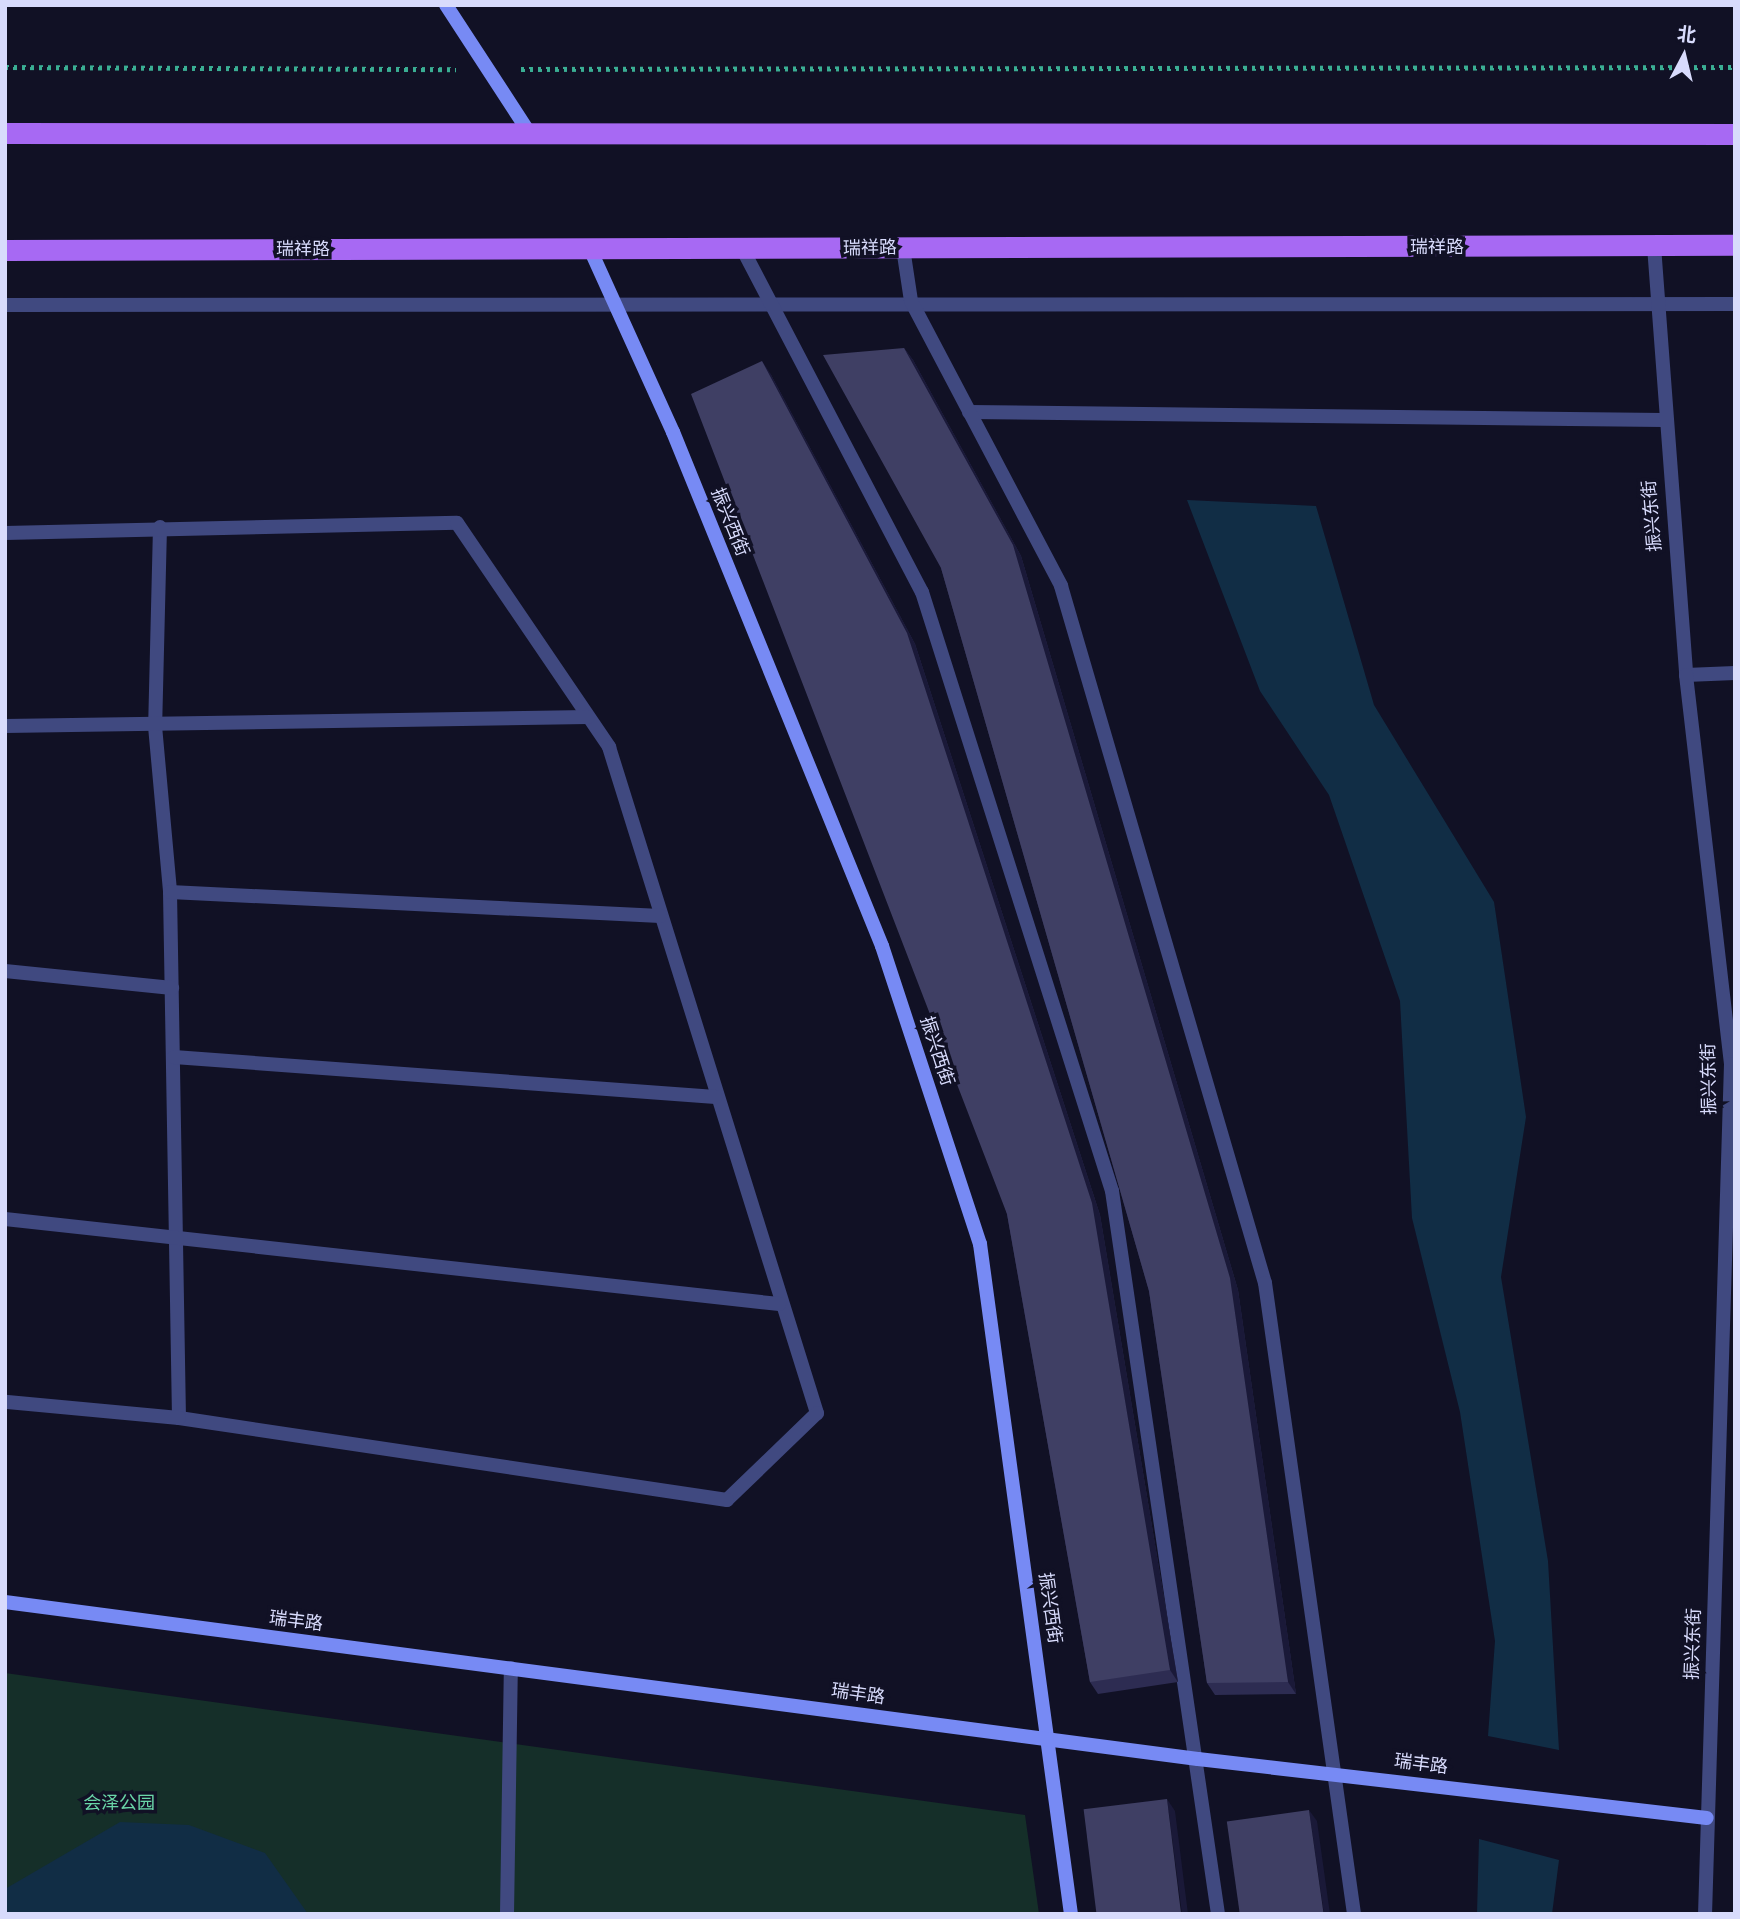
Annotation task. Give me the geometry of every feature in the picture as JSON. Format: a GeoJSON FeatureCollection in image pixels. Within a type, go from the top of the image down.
{"type":"FeatureCollection","features":[{"type":"Feature","properties":{"kind":"main road"},"geometry":{"type":"LineString","coordinates":[[5,133],[1735,134]]}},
{"type":"Feature","properties":{"kind":"main road","name":"瑞祥路"},"geometry":{"type":"LineString","coordinates":[[5,250],[743,250],[1735,245]]}},
{"type":"Feature","properties":{"kind":"street"},"geometry":{"type":"LineString","coordinates":[[446,5],[530,134]]}},
{"type":"Feature","properties":{"kind":"street","name":"振兴东街"},"geometry":{"type":"LineString","coordinates":[[1654,246],[1663,420],[1686,675],[1731,1064],[1705,1914]]}},
{"type":"Feature","properties":{"kind":"street"},"geometry":{"type":"LineString","coordinates":[[903,248],[911,301],[1061,586],[1265,1283],[1354,1914]]}},
{"type":"Feature","properties":{"kind":"street","name":"振兴西街"},"geometry":{"type":"LineString","coordinates":[[590,249],[615,302],[882,946],[980,1244],[1071,1914]]}},
{"type":"Feature","properties":{"kind":"street"},"geometry":{"type":"LineString","coordinates":[[743,250],[922,592],[1112,1191],[1219,1914]]}},
{"type":"Feature","properties":{"kind":"street"},"geometry":{"type":"LineString","coordinates":[[5,305],[911,301],[1735,304]]}},
{"type":"Feature","properties":{"kind":"street"},"geometry":{"type":"LineString","coordinates":[[969,412],[1663,420]]}},
{"type":"Feature","properties":{"kind":"street"},"geometry":{"type":"LineString","coordinates":[[5,533],[160,527],[457,523],[609,747],[779,1304],[817,1413],[727,1500],[179,1418],[5,1402]]}},
{"type":"Feature","properties":{"kind":"street"},"geometry":{"type":"LineString","coordinates":[[160,527],[155,726],[170,892],[179,1241],[179,1418]]}},
{"type":"Feature","properties":{"kind":"street"},"geometry":{"type":"LineString","coordinates":[[1686,675],[1735,673]]}},
{"type":"Feature","properties":{"kind":"street"},"geometry":{"type":"LineString","coordinates":[[5,726],[155,726],[588,717]]}},
{"type":"Feature","properties":{"kind":"street"},"geometry":{"type":"LineString","coordinates":[[170,892],[660,916]]}},
{"type":"Feature","properties":{"kind":"street"},"geometry":{"type":"LineString","coordinates":[[5,971],[172,988]]}},
{"type":"Feature","properties":{"kind":"street"},"geometry":{"type":"LineString","coordinates":[[174,1057],[716,1097]]}},
{"type":"Feature","properties":{"kind":"street"},"geometry":{"type":"LineString","coordinates":[[5,1219],[179,1241],[779,1304]]}},
{"type":"Feature","properties":{"kind":"street","name":"瑞丰路"},"geometry":{"type":"LineString","coordinates":[[5,1602],[1198,1759],[1707,1818]]}},
{"type":"Feature","properties":{"kind":"street"},"geometry":{"type":"LineString","coordinates":[[507,1914],[510,1668]]}},
{"type":"Feature","properties":{"kind":"path"},"geometry":{"type":"LineString","coordinates":[[5,67],[1735,67]]}},
{"type":"Feature","properties":{"kind":"green space","name":"会泽公园"},"geometry":{"type":"Polygon","coordinates":[[[5,1673],[1025,1815],[1039,1914],[5,1914],[5,1673]]]}},
{"type":"Feature","properties":{"kind":"water"},"geometry":{"type":"Polygon","coordinates":[[[1187,500],[1316,506],[1374,705],[1494,902],[1526,1117],[1501,1277],[1548,1561],[1559,1750],[1488,1736],[1495,1641],[1460,1412],[1412,1218],[1400,1001],[1329,795],[1260,691],[1187,500]]]}},
{"type":"Feature","properties":{"kind":"water"},"geometry":{"type":"Polygon","coordinates":[[[120,1822],[189,1825],[265,1853],[308,1914],[5,1914],[5,1889],[120,1822]]]}},
{"type":"Feature","properties":{"kind":"water"},"geometry":{"type":"Polygon","coordinates":[[[1479,1839],[1559,1860],[1552,1914],[1477,1914],[1479,1839]]]}},
{"type":"Feature","properties":{"kind":"building"},"geometry":{"type":"Polygon","coordinates":[[[904,348],[1013,545],[1230,1278],[1288,1682],[1207,1683],[1149,1291],[941,568],[823,355],[904,348]]]}},
{"type":"Feature","properties":{"kind":"building"},"geometry":{"type":"Polygon","coordinates":[[[762,361],[907,633],[1092,1203],[1170,1670],[1090,1682],[1007,1214],[691,394],[762,361]]]}},
{"type":"Feature","properties":{"kind":"building"},"geometry":{"type":"Polygon","coordinates":[[[1167,1799],[1181,1914],[1096,1914],[1084,1809],[1167,1799]]]}},
{"type":"Feature","properties":{"kind":"building"},"geometry":{"type":"Polygon","coordinates":[[[1309,1810],[1324,1914],[1240,1914],[1227,1822],[1309,1810]]]}}]}
